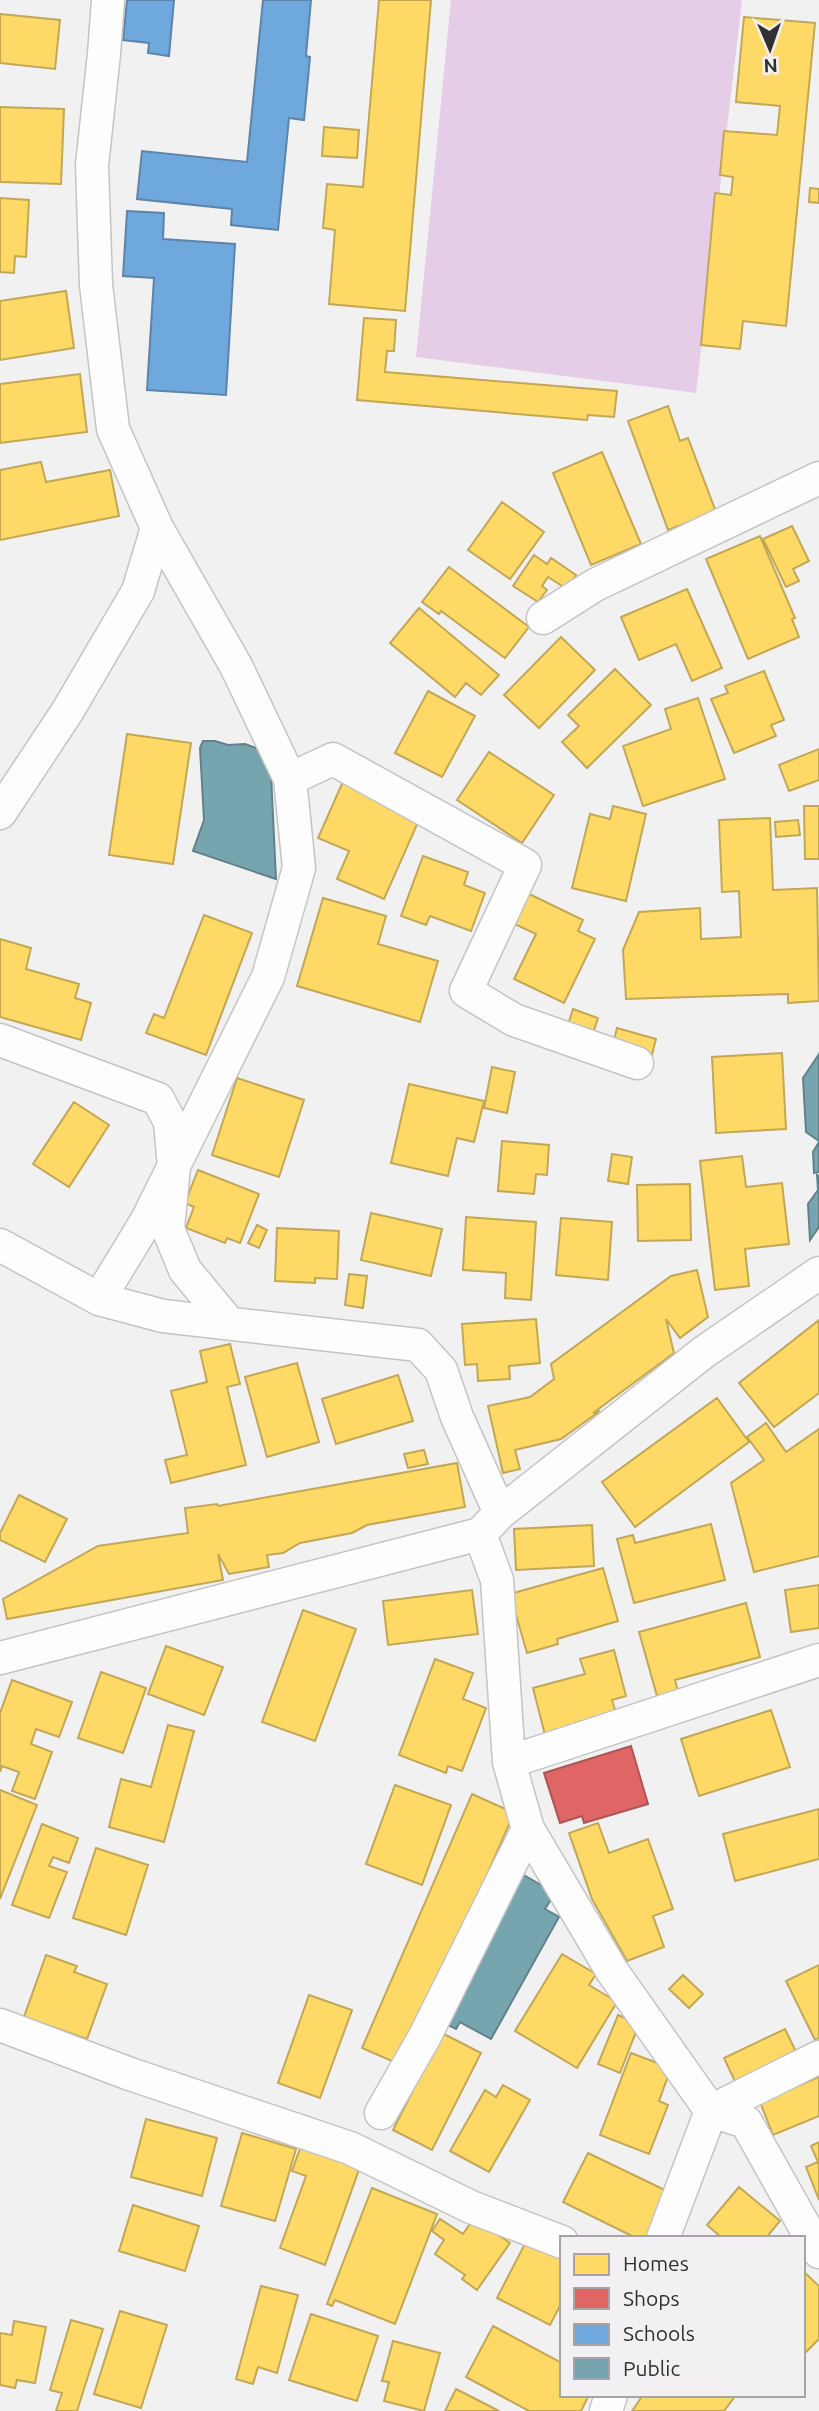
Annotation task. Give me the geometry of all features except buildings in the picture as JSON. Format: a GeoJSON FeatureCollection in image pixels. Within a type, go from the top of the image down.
{"type":"FeatureCollection","features":[{"type":"Feature","properties":{"kind":"street"},"geometry":{"type":"LineString","coordinates":[[99,1298],[147,1220],[268,977],[299,868],[290,779],[236,666],[157,528],[113,429],[96,285],[92,165],[108,0]]}},
{"type":"Feature","properties":{"kind":"street"},"geometry":{"type":"LineString","coordinates":[[543,618],[595,585],[819,478]]}},
{"type":"Feature","properties":{"kind":"street"},"geometry":{"type":"LineString","coordinates":[[0,813],[67,712],[138,591],[157,528]]}},
{"type":"Feature","properties":{"kind":"street"},"geometry":{"type":"LineString","coordinates":[[290,779],[333,759],[525,865],[466,992],[514,1020],[637,1063]]}},
{"type":"Feature","properties":{"kind":"street"},"geometry":{"type":"LineString","coordinates":[[0,1040],[158,1099],[170,1122],[174,1167],[168,1229],[185,1270],[229,1323]]}},
{"type":"Feature","properties":{"kind":"street"},"geometry":{"type":"LineString","coordinates":[[0,1245],[99,1298],[163,1315],[418,1345],[441,1370],[490,1524],[509,1762],[528,1829],[612,1971],[711,2111],[746,2122],[819,2252]]}},
{"type":"Feature","properties":{"kind":"street"},"geometry":{"type":"LineString","coordinates":[[0,1658],[490,1524],[704,1352],[819,1273]]}},
{"type":"Feature","properties":{"kind":"street"},"geometry":{"type":"LineString","coordinates":[[509,1762],[819,1660]]}},
{"type":"Feature","properties":{"kind":"street"},"geometry":{"type":"LineString","coordinates":[[381,2113],[425,2036],[528,1829]]}},
{"type":"Feature","properties":{"kind":"street"},"geometry":{"type":"LineString","coordinates":[[0,2025],[130,2074],[350,2148],[471,2207],[560,2241]]}},
{"type":"Feature","properties":{"kind":"street"},"geometry":{"type":"LineString","coordinates":[[664,2236],[711,2111],[819,2057]]}},
{"type":"Feature","properties":{"kind":"shaded area"},"geometry":{"type":"Polygon","coordinates":[[[451,0],[742,0],[696,393],[416,357],[451,0]]]}}]}
